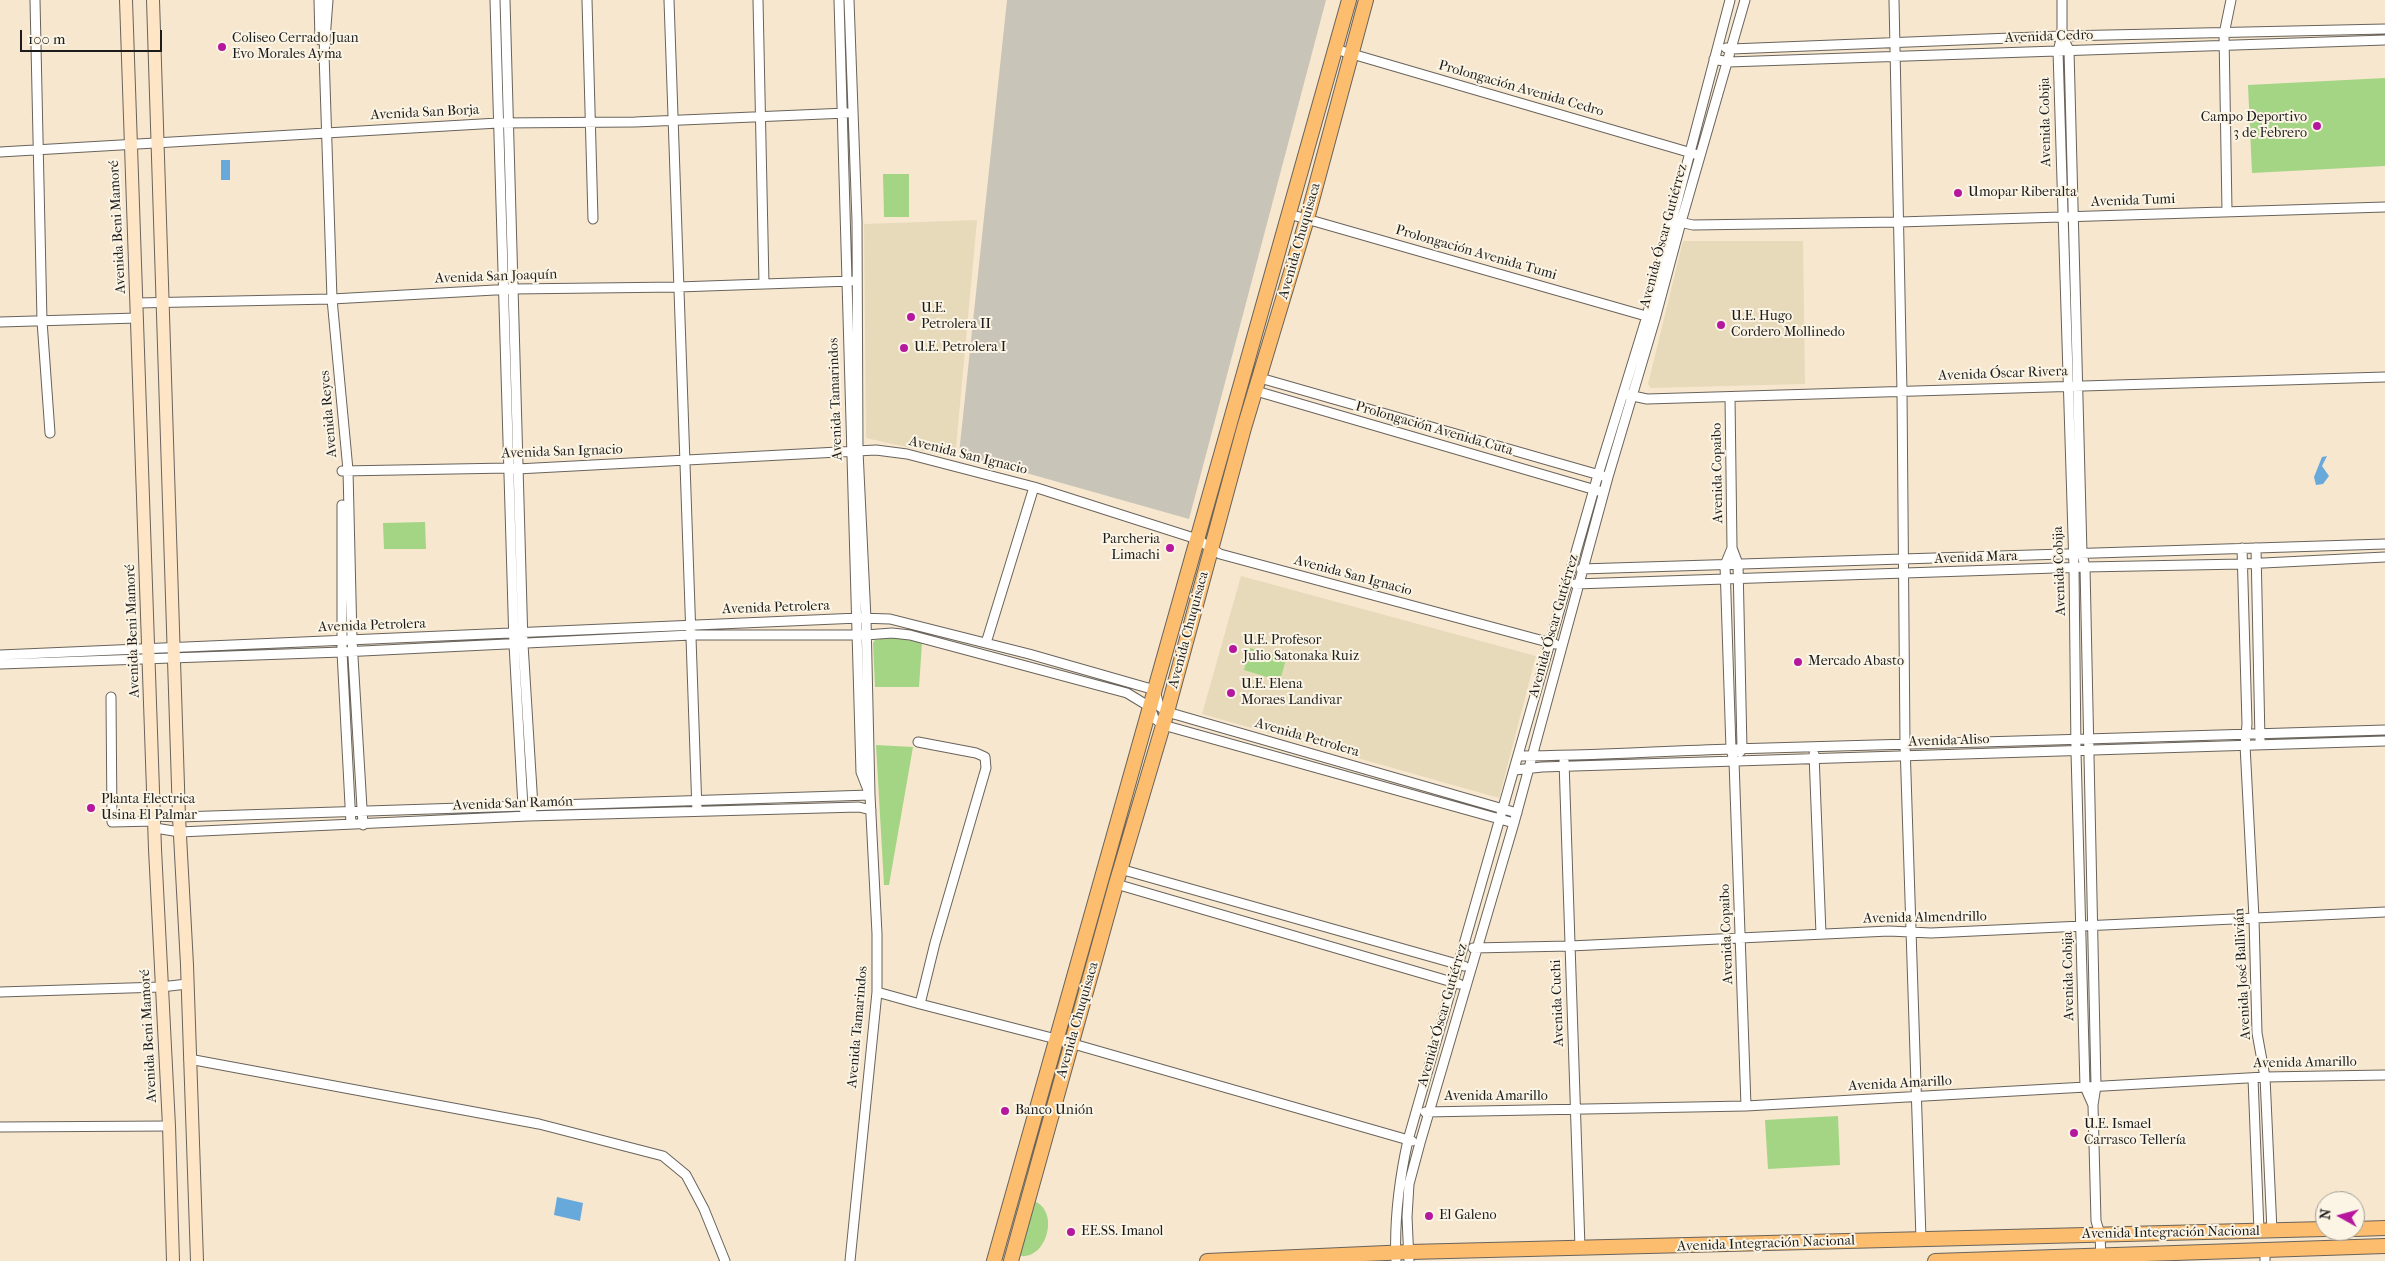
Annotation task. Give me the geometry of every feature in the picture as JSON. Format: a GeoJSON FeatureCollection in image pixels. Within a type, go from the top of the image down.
{"type":"FeatureCollection","features":[{"type":"Feature","properties":{"kind":"main road","name":"Avenida Chuquisaca"},"geometry":{"type":"LineString","coordinates":[[994,1261],[1349,0]]}},
{"type":"Feature","properties":{"kind":"main road","name":"Avenida Chuquisaca"},"geometry":{"type":"LineString","coordinates":[[1011,1261],[1120,869],[1163,725],[1244,428],[1307,219],[1366,0]]}},
{"type":"Feature","properties":{"kind":"main road"},"geometry":{"type":"LineString","coordinates":[[2365,1229],[2385,1228]]}},
{"type":"Feature","properties":{"kind":"main road","name":"Avenida Integración Nacional"},"geometry":{"type":"LineString","coordinates":[[1207,1261],[1403,1257],[1580,1248],[1921,1240],[2095,1230],[2266,1231],[2315,1229]]}},
{"type":"Feature","properties":{"kind":"main road","name":"Avenida Integración Nacional"},"geometry":{"type":"LineString","coordinates":[[1935,1261],[2265,1256],[2385,1246]]}},
{"type":"Feature","properties":{"kind":"street"},"geometry":{"type":"LineString","coordinates":[[35,0],[36,150],[42,321],[50,433]]}},
{"type":"Feature","properties":{"kind":"street","name":"Avenida Beni Mamoré"},"geometry":{"type":"LineString","coordinates":[[126,0],[161,987],[169,1126],[173,1261]]}},
{"type":"Feature","properties":{"kind":"street"},"geometry":{"type":"LineString","coordinates":[[153,0],[179,817],[197,1261]]}},
{"type":"Feature","properties":{"kind":"street","name":"Avenida Reyes"},"geometry":{"type":"LineString","coordinates":[[319,0],[330,298],[345,471],[347,640],[352,652],[363,825]]}},
{"type":"Feature","properties":{"kind":"street","name":"Avenida Reyes"},"geometry":{"type":"LineString","coordinates":[[324,132],[324,53],[328,0]]}},
{"type":"Feature","properties":{"kind":"street"},"geometry":{"type":"LineString","coordinates":[[495,0],[498,123],[509,290]]}},
{"type":"Feature","properties":{"kind":"street"},"geometry":{"type":"LineString","coordinates":[[505,0],[509,123],[509,290],[513,468],[523,807],[528,816]]}},
{"type":"Feature","properties":{"kind":"street"},"geometry":{"type":"LineString","coordinates":[[587,0],[592,123],[593,220]]}},
{"type":"Feature","properties":{"kind":"street"},"geometry":{"type":"LineString","coordinates":[[669,0],[697,811]]}},
{"type":"Feature","properties":{"kind":"street"},"geometry":{"type":"LineString","coordinates":[[758,0],[762,116],[764,284]]}},
{"type":"Feature","properties":{"kind":"street","name":"Avenida Tamarindos"},"geometry":{"type":"LineString","coordinates":[[838,0],[846,281],[862,618],[862,772],[870,795],[878,934],[877,992],[850,1261]]}},
{"type":"Feature","properties":{"kind":"street","name":"Avenida Tamarindos"},"geometry":{"type":"LineString","coordinates":[[849,0],[857,280],[855,451]]}},
{"type":"Feature","properties":{"kind":"street","name":"Avenida Óscar Gutiérrez"},"geometry":{"type":"LineString","coordinates":[[1403,1257],[1409,1184],[1517,813],[1608,478],[1633,396],[1651,318],[1695,154],[1714,59],[1730,0]]}},
{"type":"Feature","properties":{"kind":"street","name":"Avenida Óscar Gutiérrez"},"geometry":{"type":"LineString","coordinates":[[1695,154],[1728,62],[1744,0]]}},
{"type":"Feature","properties":{"kind":"street"},"geometry":{"type":"LineString","coordinates":[[1894,0],[1902,392],[1905,756],[1910,933],[1918,1097],[1921,1240]]}},
{"type":"Feature","properties":{"kind":"street","name":"Avenida Cobija"},"geometry":{"type":"LineString","coordinates":[[2062,0],[2062,36],[2058,51],[2068,386],[2078,555],[2085,567],[2096,1086],[2094,1105],[2096,1258]]}},
{"type":"Feature","properties":{"kind":"street"},"geometry":{"type":"LineString","coordinates":[[2227,212],[2224,34],[2231,0]]}},
{"type":"Feature","properties":{"kind":"street","name":"Avenida Cedro"},"geometry":{"type":"LineString","coordinates":[[1718,45],[1731,49],[2062,36],[2224,34],[2385,28]]}},
{"type":"Feature","properties":{"kind":"street","name":"Avenida Cobija"},"geometry":{"type":"LineString","coordinates":[[2062,36],[2070,50],[2078,386],[2078,555],[2074,568],[2076,752],[2085,1087],[2094,1105]]}},
{"type":"Feature","properties":{"kind":"street","name":"Avenida Cedro"},"geometry":{"type":"LineString","coordinates":[[1714,59],[1728,62],[2385,40]]}},
{"type":"Feature","properties":{"kind":"street","name":"Prolongación Avenida Cedro"},"geometry":{"type":"LineString","coordinates":[[1335,49],[1695,154]]}},
{"type":"Feature","properties":{"kind":"street","name":"Avenida San Borja"},"geometry":{"type":"LineString","coordinates":[[0,152],[498,123],[592,123],[852,113]]}},
{"type":"Feature","properties":{"kind":"street","name":"Avenida Tumi"},"geometry":{"type":"LineString","coordinates":[[1677,221],[1693,225],[1898,222],[2385,207]]}},
{"type":"Feature","properties":{"kind":"street","name":"Prolongación Avenida Tumi"},"geometry":{"type":"LineString","coordinates":[[1289,214],[1651,318]]}},
{"type":"Feature","properties":{"kind":"street","name":"Avenida San Joaquín"},"geometry":{"type":"LineString","coordinates":[[137,303],[857,280]]}},
{"type":"Feature","properties":{"kind":"street"},"geometry":{"type":"LineString","coordinates":[[0,322],[137,318]]}},
{"type":"Feature","properties":{"kind":"street","name":"Avenida Óscar Gutiérrez"},"geometry":{"type":"LineString","coordinates":[[1403,1257],[1395,1217],[1398,1184],[1408,1140],[1460,964],[1598,475],[1623,394],[1651,318]]}},
{"type":"Feature","properties":{"kind":"street","name":"Avenida Óscar Rivera"},"geometry":{"type":"LineString","coordinates":[[1623,394],[1647,399],[2385,377]]}},
{"type":"Feature","properties":{"kind":"street","name":"Prolongación Avenida Cuta"},"geometry":{"type":"LineString","coordinates":[[1258,384],[1608,478]]}},
{"type":"Feature","properties":{"kind":"street","name":"Prolongación Avenida Cuta"},"geometry":{"type":"LineString","coordinates":[[1258,384],[1604,493]]}},
{"type":"Feature","properties":{"kind":"street","name":"Avenida Copaibo"},"geometry":{"type":"LineString","coordinates":[[1730,397],[1732,548],[1738,564],[1742,749]]}},
{"type":"Feature","properties":{"kind":"street"},"geometry":{"type":"LineString","coordinates":[[1229,423],[1244,428]]}},
{"type":"Feature","properties":{"kind":"street","name":"Avenida San Ignacio"},"geometry":{"type":"LineString","coordinates":[[345,471],[513,468],[686,461],[876,450],[907,454],[1034,488],[1197,539],[1220,554],[1562,647]]}},
{"type":"Feature","properties":{"kind":"street"},"geometry":{"type":"LineString","coordinates":[[986,643],[1034,488]]}},
{"type":"Feature","properties":{"kind":"street","name":"Avenida Mara"},"geometry":{"type":"LineString","coordinates":[[1573,566],[1584,570],[1904,558],[2078,555],[2385,544]]}},
{"type":"Feature","properties":{"kind":"street","name":"Avenida Copaibo"},"geometry":{"type":"LineString","coordinates":[[1732,548],[1725,565],[1731,749],[1734,761],[1741,938],[1746,1106]]}},
{"type":"Feature","properties":{"kind":"street","name":"Avenida José Ballivián"},"geometry":{"type":"LineString","coordinates":[[2242,548],[2244,745],[2254,918],[2257,1033],[2265,1077],[2266,1231]]}},
{"type":"Feature","properties":{"kind":"street"},"geometry":{"type":"LineString","coordinates":[[2256,548],[2261,745]]}},
{"type":"Feature","properties":{"kind":"street","name":"Avenida Mara"},"geometry":{"type":"LineString","coordinates":[[1568,583],[1738,580],[2085,567],[2256,564],[2385,557]]}},
{"type":"Feature","properties":{"kind":"street","name":"Avenida Petrolera"},"geometry":{"type":"LineString","coordinates":[[175,652],[352,652],[519,644],[862,618],[890,619],[1024,653],[1155,690]]}},
{"type":"Feature","properties":{"kind":"street","name":"Avenida Petrolera"},"geometry":{"type":"LineString","coordinates":[[0,664],[347,640],[519,633],[690,630],[862,635],[892,633],[910,635],[1020,666],[1127,693],[1150,707],[1154,718],[1163,725],[1514,823]]}},
{"type":"Feature","properties":{"kind":"street","name":"Avenida Reyes"},"geometry":{"type":"LineString","coordinates":[[347,640],[342,652],[351,824]]}},
{"type":"Feature","properties":{"kind":"street"},"geometry":{"type":"LineString","coordinates":[[519,644],[533,807],[528,816]]}},
{"type":"Feature","properties":{"kind":"street"},"geometry":{"type":"LineString","coordinates":[[1020,666],[1024,653]]}},
{"type":"Feature","properties":{"kind":"street","name":"Avenida Petrolera"},"geometry":{"type":"LineString","coordinates":[[0,655],[149,654]]}},
{"type":"Feature","properties":{"kind":"street"},"geometry":{"type":"LineString","coordinates":[[1155,690],[1159,706],[1166,712]]}},
{"type":"Feature","properties":{"kind":"street"},"geometry":{"type":"LineString","coordinates":[[111,697],[112,822],[155,822]]}},
{"type":"Feature","properties":{"kind":"street","name":"Avenida Petrolera"},"geometry":{"type":"LineString","coordinates":[[1166,712],[1517,813]]}},
{"type":"Feature","properties":{"kind":"street","name":"Avenida Aliso"},"geometry":{"type":"LineString","coordinates":[[1519,756],[1564,757],[1731,749],[2076,741],[2385,730]]}},
{"type":"Feature","properties":{"kind":"street","name":"Avenida Aliso"},"geometry":{"type":"LineString","coordinates":[[1515,770],[1734,761],[2076,752],[2385,741]]}},
{"type":"Feature","properties":{"kind":"street"},"geometry":{"type":"LineString","coordinates":[[918,742],[976,753],[985,757],[986,768],[935,943],[920,1004]]}},
{"type":"Feature","properties":{"kind":"street"},"geometry":{"type":"LineString","coordinates":[[1814,747],[1821,934]]}},
{"type":"Feature","properties":{"kind":"street"},"geometry":{"type":"LineString","coordinates":[[1734,761],[1742,749]]}},
{"type":"Feature","properties":{"kind":"street","name":"Avenida Cuchi"},"geometry":{"type":"LineString","coordinates":[[1564,757],[1580,1248]]}},
{"type":"Feature","properties":{"kind":"street","name":"Avenida San Ramón"},"geometry":{"type":"LineString","coordinates":[[155,822],[179,817],[870,795]]}},
{"type":"Feature","properties":{"kind":"street","name":"Avenida San Ramón"},"geometry":{"type":"LineString","coordinates":[[155,822],[180,832],[528,816],[859,807],[871,810]]}},
{"type":"Feature","properties":{"kind":"street"},"geometry":{"type":"LineString","coordinates":[[1120,869],[1471,968]]}},
{"type":"Feature","properties":{"kind":"street"},"geometry":{"type":"LineString","coordinates":[[1116,884],[1466,986]]}},
{"type":"Feature","properties":{"kind":"street","name":"Avenida Almendrillo"},"geometry":{"type":"LineString","coordinates":[[1465,945],[1477,949],[1570,946],[1821,934],[1910,933],[2385,912]]}},
{"type":"Feature","properties":{"kind":"street"},"geometry":{"type":"LineString","coordinates":[[0,992],[161,987],[187,984]]}},
{"type":"Feature","properties":{"kind":"street"},"geometry":{"type":"LineString","coordinates":[[877,992],[1056,1038],[1420,1143]]}},
{"type":"Feature","properties":{"kind":"street"},"geometry":{"type":"LineString","coordinates":[[189,1060],[539,1124],[663,1156],[686,1175],[704,1209],[725,1261]]}},
{"type":"Feature","properties":{"kind":"street","name":"Avenida Amarillo"},"geometry":{"type":"LineString","coordinates":[[1417,1112],[1746,1106],[2265,1077],[2385,1075]]}},
{"type":"Feature","properties":{"kind":"street"},"geometry":{"type":"LineString","coordinates":[[2253,1078],[2266,1231]]}},
{"type":"Feature","properties":{"kind":"street"},"geometry":{"type":"LineString","coordinates":[[0,1127],[169,1126]]}},
{"type":"Feature","properties":{"kind":"shaded area"},"geometry":{"type":"Polygon","coordinates":[[[1007,0],[1326,0],[1189,519],[959,454],[1007,0]]]}},
{"type":"Feature","properties":{"kind":"shaded area"},"geometry":{"type":"Polygon","coordinates":[[[977,220],[955,458],[866,438],[864,224],[977,220]]]}},
{"type":"Feature","properties":{"kind":"shaded area"},"geometry":{"type":"Polygon","coordinates":[[[1683,241],[1803,241],[1805,384],[1651,388],[1648,384],[1683,241]]]}},
{"type":"Feature","properties":{"kind":"shaded area"},"geometry":{"type":"Polygon","coordinates":[[[1241,576],[1536,656],[1499,798],[1202,714],[1241,576]]]}},
{"type":"Feature","properties":{"kind":"green space","name":"Campo Deportivo 3 de Febrero"},"geometry":{"type":"Polygon","coordinates":[[[2385,78],[2385,166],[2252,173],[2248,85],[2385,78]]]}},
{"type":"Feature","properties":{"kind":"green space"},"geometry":{"type":"Polygon","coordinates":[[[883,174],[909,174],[909,217],[884,217],[883,174]]]}},
{"type":"Feature","properties":{"kind":"green space"},"geometry":{"type":"Polygon","coordinates":[[[425,522],[426,549],[384,549],[383,523],[425,522]]]}},
{"type":"Feature","properties":{"kind":"green space"},"geometry":{"type":"Polygon","coordinates":[[[893,637],[922,643],[919,687],[875,687],[873,643],[875,640],[893,637]]]}},
{"type":"Feature","properties":{"kind":"green space"},"geometry":{"type":"Polygon","coordinates":[[[1250,648],[1286,659],[1280,681],[1244,670],[1250,648]]]}},
{"type":"Feature","properties":{"kind":"green space"},"geometry":{"type":"Polygon","coordinates":[[[876,745],[913,747],[889,885],[884,885],[876,745]]]}},
{"type":"Feature","properties":{"kind":"green space"},"geometry":{"type":"Polygon","coordinates":[[[1838,1116],[1840,1165],[1768,1169],[1765,1120],[1838,1116]]]}},
{"type":"Feature","properties":{"kind":"green space"},"geometry":{"type":"Polygon","coordinates":[[[1034,1201],[1042,1206],[1047,1214],[1047,1233],[1038,1250],[1030,1255],[1021,1256],[1020,1250],[1034,1201]]]}},
{"type":"Feature","properties":{"kind":"water"},"geometry":{"type":"Polygon","coordinates":[[[221,160],[230,160],[230,180],[221,180],[221,160]]]}},
{"type":"Feature","properties":{"kind":"water"},"geometry":{"type":"Polygon","coordinates":[[[2327,456],[2322,466],[2329,476],[2323,484],[2316,485],[2314,477],[2322,457],[2327,456]]]}},
{"type":"Feature","properties":{"kind":"water"},"geometry":{"type":"Polygon","coordinates":[[[557,1197],[583,1203],[580,1221],[554,1215],[557,1197]]]}},
{"type":"Feature","properties":{"kind":"place","name":"Coliseo Cerrado Juan Evo Morales Ayma"},"geometry":{"type":"Point","coordinates":[222,47]}},
{"type":"Feature","properties":{"kind":"place","name":"Campo Deportivo 3 de Febrero"},"geometry":{"type":"Point","coordinates":[2317,126]}},
{"type":"Feature","properties":{"kind":"place","name":"Umopar Riberalta"},"geometry":{"type":"Point","coordinates":[1958,193]}},
{"type":"Feature","properties":{"kind":"place","name":"U.E. Petrolera II"},"geometry":{"type":"Point","coordinates":[911,317]}},
{"type":"Feature","properties":{"kind":"place","name":"U.E. Hugo Cordero Mollinedo"},"geometry":{"type":"Point","coordinates":[1721,325]}},
{"type":"Feature","properties":{"kind":"place","name":"U.E. Petrolera I"},"geometry":{"type":"Point","coordinates":[904,348]}},
{"type":"Feature","properties":{"kind":"place","name":"Parcheria Limachi"},"geometry":{"type":"Point","coordinates":[1170,548]}},
{"type":"Feature","properties":{"kind":"place","name":"U.E. Profesor Julio Satonaka Ruiz"},"geometry":{"type":"Point","coordinates":[1233,649]}},
{"type":"Feature","properties":{"kind":"place","name":"Mercado Abasto"},"geometry":{"type":"Point","coordinates":[1798,662]}},
{"type":"Feature","properties":{"kind":"place","name":"U.E. Elena Moraes Landivar"},"geometry":{"type":"Point","coordinates":[1231,693]}},
{"type":"Feature","properties":{"kind":"place","name":"Planta Electrica Usina El Palmar"},"geometry":{"type":"Point","coordinates":[91,808]}},
{"type":"Feature","properties":{"kind":"place","name":"Banco Unión"},"geometry":{"type":"Point","coordinates":[1005,1111]}},
{"type":"Feature","properties":{"kind":"place","name":"U.E. Ismael Carrasco Tellería"},"geometry":{"type":"Point","coordinates":[2074,1133]}},
{"type":"Feature","properties":{"kind":"place","name":"El Galeno"},"geometry":{"type":"Point","coordinates":[1429,1216]}},
{"type":"Feature","properties":{"kind":"place","name":"EE.SS. Imanol"},"geometry":{"type":"Point","coordinates":[1071,1232]}}]}
